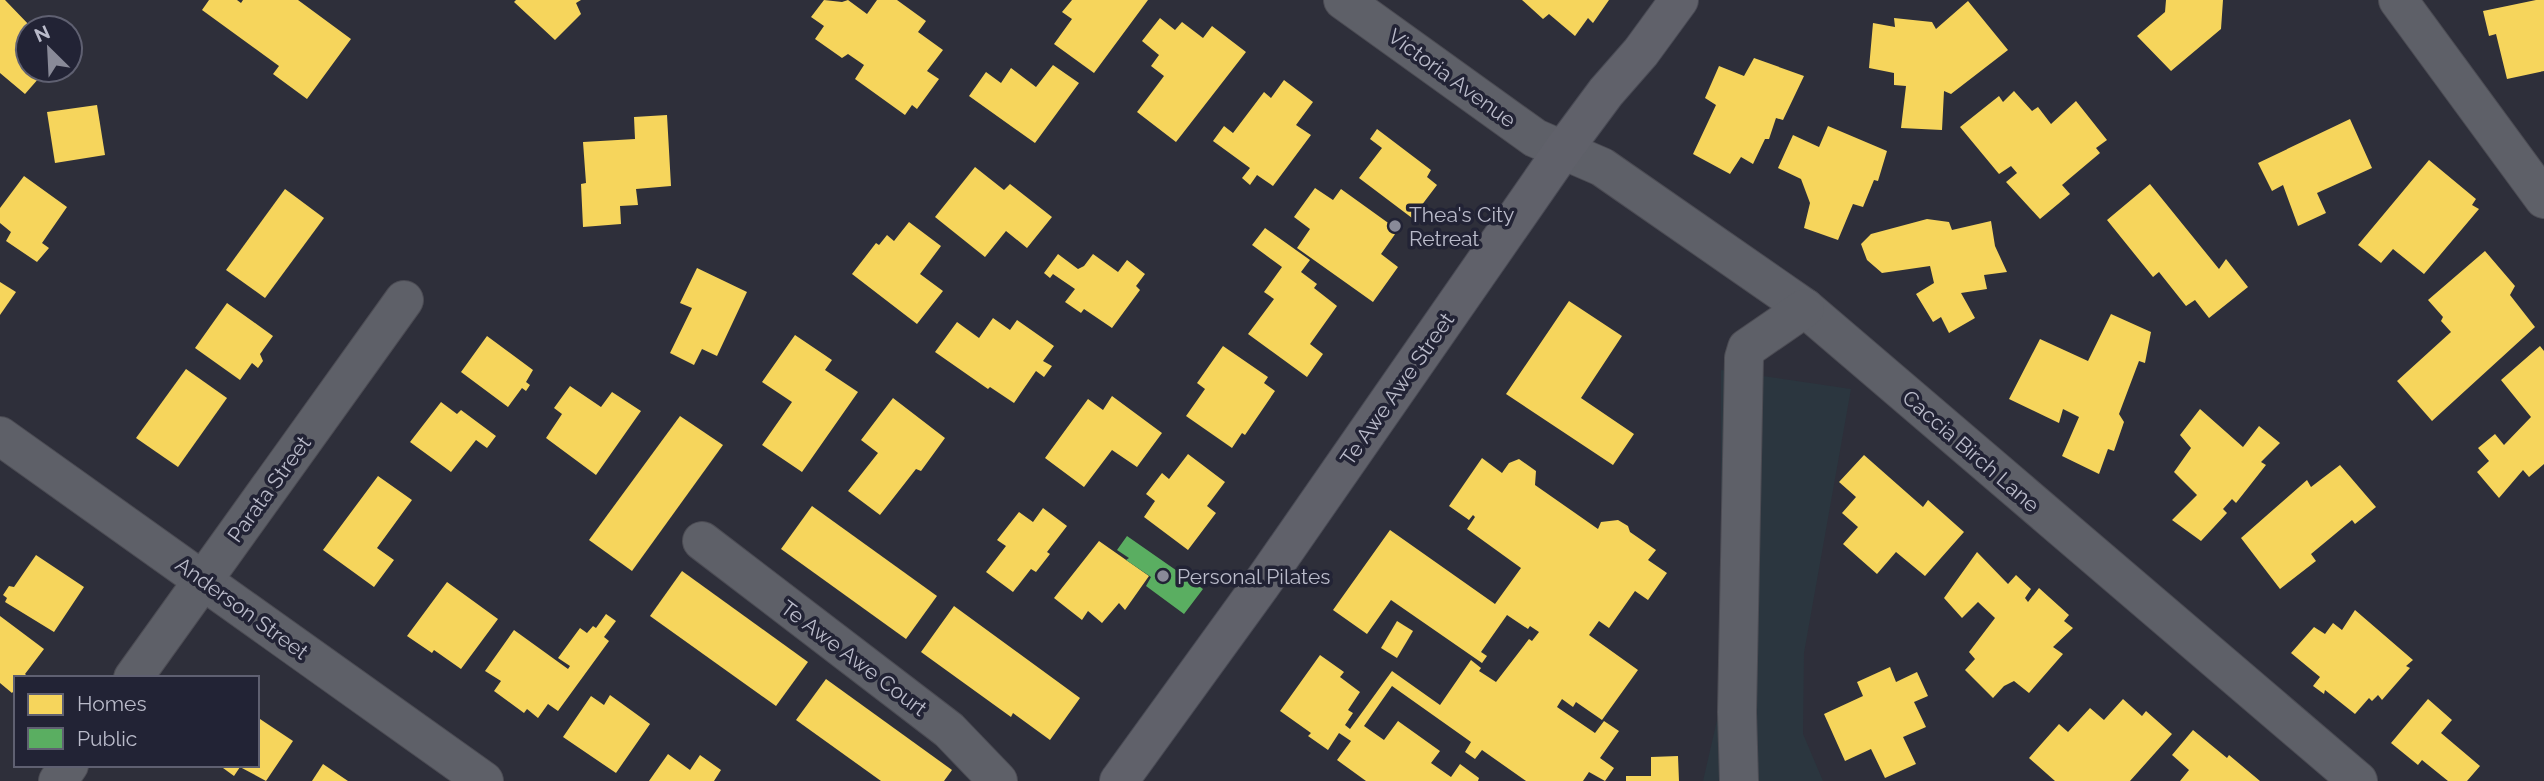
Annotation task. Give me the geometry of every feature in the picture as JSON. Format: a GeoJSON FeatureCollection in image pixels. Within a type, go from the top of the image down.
{"type":"FeatureCollection","features":[{"type":"Feature","properties":{"kind":"main road","name":"Te Awe Awe Street"},"geometry":{"type":"LineString","coordinates":[[1119,781],[1276,563],[1563,150],[1606,92],[1642,52],[1679,0]]}},
{"type":"Feature","properties":{"kind":"street","name":"Victoria Avenue"},"geometry":{"type":"LineString","coordinates":[[1343,0],[1535,138],[1563,150]]}},
{"type":"Feature","properties":{"kind":"street"},"geometry":{"type":"LineString","coordinates":[[2398,0],[2544,199]]}},
{"type":"Feature","properties":{"kind":"street","name":"Caccia Birch Lane"},"geometry":{"type":"LineString","coordinates":[[1563,150],[1601,166],[1805,308],[2358,781]]}},
{"type":"Feature","properties":{"kind":"street","name":"Parata Street"},"geometry":{"type":"LineString","coordinates":[[134,676],[404,300]]}},
{"type":"Feature","properties":{"kind":"street"},"geometry":{"type":"LineString","coordinates":[[1739,781],[1737,712],[1744,358],[1747,348],[1805,308]]}},
{"type":"Feature","properties":{"kind":"street","name":"Anderson Street"},"geometry":{"type":"LineString","coordinates":[[0,436],[484,781]]}},
{"type":"Feature","properties":{"kind":"street","name":"Te Awe Awe Court"},"geometry":{"type":"LineString","coordinates":[[702,541],[949,730],[999,781]]}},
{"type":"Feature","properties":{"kind":"shaded area"},"geometry":{"type":"Polygon","coordinates":[[[1721,370],[1851,389],[1804,653],[1803,734],[1823,781],[1703,781],[1721,703],[1721,370]]]}},
{"type":"Feature","properties":{"kind":"building: Homes"},"geometry":{"type":"Polygon","coordinates":[[[0,0],[5,0],[18,14],[14,14],[14,84],[34,84],[25,94],[0,73],[0,0]]]}},
{"type":"Feature","properties":{"kind":"building: Homes"},"geometry":{"type":"Polygon","coordinates":[[[209,0],[237,0],[241,3],[243,0],[298,0],[351,39],[307,99],[273,74],[279,66],[202,10],[209,0]]]}},
{"type":"Feature","properties":{"kind":"building: Homes"},"geometry":{"type":"Polygon","coordinates":[[[581,0],[576,3],[581,14],[555,40],[514,2],[581,0]]]}},
{"type":"Feature","properties":{"kind":"building: Homes"},"geometry":{"type":"Polygon","coordinates":[[[824,0],[848,0],[867,14],[877,0],[897,0],[926,21],[918,32],[943,50],[927,71],[939,79],[917,109],[912,105],[905,115],[855,79],[864,65],[848,54],[842,58],[815,39],[824,26],[811,17],[824,0]]]}},
{"type":"Feature","properties":{"kind":"building: Homes"},"geometry":{"type":"Polygon","coordinates":[[[1072,0],[1148,0],[1094,73],[1054,44],[1072,19],[1062,12],[1072,0]]]}},
{"type":"Feature","properties":{"kind":"building: Homes"},"geometry":{"type":"Polygon","coordinates":[[[1522,0],[1609,0],[1593,23],[1588,18],[1575,36],[1549,14],[1543,19],[1522,0]]]}},
{"type":"Feature","properties":{"kind":"building: Homes"},"geometry":{"type":"Polygon","coordinates":[[[2166,0],[2223,0],[2221,29],[2171,71],[2137,36],[2165,12],[2166,0]]]}},
{"type":"Feature","properties":{"kind":"building: Homes"},"geometry":{"type":"Polygon","coordinates":[[[2544,0],[2544,71],[2507,79],[2496,34],[2489,36],[2483,11],[2544,0]]]}},
{"type":"Feature","properties":{"kind":"building: Homes"},"geometry":{"type":"Polygon","coordinates":[[[1968,1],[2008,50],[1951,94],[1944,91],[1942,130],[1901,128],[1906,86],[1894,85],[1894,73],[1869,68],[1873,23],[1895,27],[1894,18],[1932,22],[1936,29],[1968,1]]]}},
{"type":"Feature","properties":{"kind":"building: Homes"},"geometry":{"type":"Polygon","coordinates":[[[1160,18],[1175,30],[1182,22],[1203,38],[1212,26],[1246,52],[1176,142],[1137,112],[1164,76],[1151,66],[1159,55],[1142,41],[1160,18]]]}},
{"type":"Feature","properties":{"kind":"building: Homes"},"geometry":{"type":"Polygon","coordinates":[[[1754,58],[1804,76],[1783,120],[1776,118],[1769,139],[1765,139],[1753,164],[1741,157],[1730,174],[1693,154],[1716,105],[1705,98],[1719,66],[1744,76],[1754,58]]]}},
{"type":"Feature","properties":{"kind":"building: Homes"},"geometry":{"type":"Polygon","coordinates":[[[1053,65],[1079,83],[1035,143],[969,96],[986,72],[1001,83],[1011,68],[1036,87],[1053,65]]]}},
{"type":"Feature","properties":{"kind":"building: Homes"},"geometry":{"type":"Polygon","coordinates":[[[1284,80],[1313,102],[1296,125],[1311,135],[1273,186],[1257,175],[1250,185],[1242,178],[1250,168],[1213,141],[1224,126],[1233,133],[1264,92],[1271,98],[1284,80]]]}},
{"type":"Feature","properties":{"kind":"building: Homes"},"geometry":{"type":"Polygon","coordinates":[[[2014,91],[2032,111],[2038,107],[2051,124],[2076,101],[2107,140],[2096,148],[2100,153],[2062,185],[2070,194],[2040,219],[2006,182],[2017,173],[2011,166],[1999,174],[1960,127],[1999,96],[2003,102],[2014,91]]]}},
{"type":"Feature","properties":{"kind":"building: Homes"},"geometry":{"type":"Polygon","coordinates":[[[97,105],[105,155],[55,163],[47,112],[97,105]]]}},
{"type":"Feature","properties":{"kind":"building: Homes"},"geometry":{"type":"Polygon","coordinates":[[[667,115],[671,186],[636,189],[638,205],[620,206],[621,224],[583,227],[581,184],[586,183],[583,142],[635,139],[634,117],[667,115]]]}},
{"type":"Feature","properties":{"kind":"building: Homes"},"geometry":{"type":"Polygon","coordinates":[[[2350,119],[2372,168],[2317,193],[2326,213],[2298,226],[2283,185],[2272,191],[2258,163],[2350,119]]]}},
{"type":"Feature","properties":{"kind":"building: Homes"},"geometry":{"type":"Polygon","coordinates":[[[1828,126],[1887,151],[1878,181],[1874,180],[1863,207],[1853,204],[1838,240],[1804,228],[1810,203],[1801,179],[1778,168],[1793,135],[1819,147],[1828,126]]]}},
{"type":"Feature","properties":{"kind":"building: Homes"},"geometry":{"type":"Polygon","coordinates":[[[1377,129],[1431,170],[1427,177],[1437,185],[1412,218],[1359,178],[1382,148],[1370,139],[1377,129]]]}},
{"type":"Feature","properties":{"kind":"building: Homes"},"geometry":{"type":"Polygon","coordinates":[[[2429,160],[2476,199],[2472,205],[2479,209],[2424,274],[2393,249],[2381,263],[2358,245],[2429,160]]]}},
{"type":"Feature","properties":{"kind":"building: Homes"},"geometry":{"type":"Polygon","coordinates":[[[975,167],[1004,190],[1010,184],[1052,217],[1027,248],[1006,231],[985,257],[935,217],[975,167]]]}},
{"type":"Feature","properties":{"kind":"building: Homes"},"geometry":{"type":"Polygon","coordinates":[[[24,176],[67,207],[42,243],[49,248],[37,262],[6,241],[11,232],[0,223],[0,208],[24,176]]]}},
{"type":"Feature","properties":{"kind":"building: Homes"},"geometry":{"type":"Polygon","coordinates":[[[2150,184],[2219,269],[2226,259],[2248,287],[2209,318],[2195,300],[2186,306],[2159,272],[2153,277],[2107,220],[2150,184]]]}},
{"type":"Feature","properties":{"kind":"building: Homes"},"geometry":{"type":"Polygon","coordinates":[[[1315,188],[1333,200],[1341,189],[1398,230],[1381,254],[1398,267],[1373,302],[1297,248],[1310,229],[1294,217],[1315,188]]]}},
{"type":"Feature","properties":{"kind":"building: Homes"},"geometry":{"type":"Polygon","coordinates":[[[285,189],[324,218],[265,298],[226,270],[285,189]]]}},
{"type":"Feature","properties":{"kind":"building: Homes"},"geometry":{"type":"Polygon","coordinates":[[[1927,219],[1949,222],[1952,230],[1991,221],[1995,246],[2007,272],[1984,275],[1987,289],[1961,293],[1975,318],[1949,333],[1941,317],[1933,322],[1916,294],[1934,283],[1930,266],[1882,273],[1867,260],[1861,244],[1871,234],[1927,219]]]}},
{"type":"Feature","properties":{"kind":"building: Homes"},"geometry":{"type":"Polygon","coordinates":[[[909,222],[941,246],[920,274],[943,291],[917,324],[852,274],[876,243],[879,245],[887,235],[894,241],[909,222]]]}},
{"type":"Feature","properties":{"kind":"building: Homes"},"geometry":{"type":"Polygon","coordinates":[[[1265,228],[1310,260],[1301,272],[1317,284],[1314,288],[1337,306],[1310,344],[1323,354],[1307,377],[1248,334],[1274,299],[1264,292],[1282,267],[1252,245],[1265,228]]]}},
{"type":"Feature","properties":{"kind":"building: Homes"},"geometry":{"type":"Polygon","coordinates":[[[2485,251],[2515,286],[2510,295],[2535,327],[2432,421],[2397,381],[2451,332],[2441,321],[2443,317],[2428,300],[2485,251]]]}},
{"type":"Feature","properties":{"kind":"building: Homes"},"geometry":{"type":"Polygon","coordinates":[[[1058,254],[1078,269],[1084,266],[1093,254],[1118,272],[1127,260],[1145,274],[1136,286],[1140,290],[1112,328],[1084,309],[1081,313],[1065,302],[1075,289],[1053,274],[1050,278],[1044,273],[1058,254]]]}},
{"type":"Feature","properties":{"kind":"building: Homes"},"geometry":{"type":"Polygon","coordinates":[[[697,268],[747,292],[717,356],[702,349],[694,365],[670,353],[692,308],[680,303],[697,268]]]}},
{"type":"Feature","properties":{"kind":"building: Homes"},"geometry":{"type":"Polygon","coordinates":[[[0,282],[16,292],[0,315],[0,282]]]}},
{"type":"Feature","properties":{"kind":"building: Homes"},"geometry":{"type":"Polygon","coordinates":[[[1569,301],[1622,336],[1581,398],[1634,434],[1613,465],[1506,394],[1569,301]]]}},
{"type":"Feature","properties":{"kind":"building: Homes"},"geometry":{"type":"Polygon","coordinates":[[[227,303],[273,336],[260,354],[263,361],[258,368],[252,363],[240,380],[195,348],[227,303]]]}},
{"type":"Feature","properties":{"kind":"building: Homes"},"geometry":{"type":"Polygon","coordinates":[[[2111,314],[2151,332],[2145,363],[2139,361],[2119,414],[2124,422],[2114,451],[2108,449],[2099,474],[2062,456],[2079,417],[2063,409],[2059,423],[2009,399],[2040,339],[2088,361],[2111,314]]]}},
{"type":"Feature","properties":{"kind":"building: Homes"},"geometry":{"type":"Polygon","coordinates":[[[993,318],[1010,330],[1017,320],[1054,346],[1043,361],[1052,366],[1044,377],[1036,371],[1014,403],[990,387],[988,389],[935,352],[957,322],[979,338],[993,318]]]}},
{"type":"Feature","properties":{"kind":"building: Homes"},"geometry":{"type":"Polygon","coordinates":[[[795,335],[832,360],[825,370],[858,392],[802,472],[762,445],[792,402],[762,382],[795,335]]]}},
{"type":"Feature","properties":{"kind":"building: Homes"},"geometry":{"type":"Polygon","coordinates":[[[487,336],[533,370],[526,382],[530,385],[526,391],[522,388],[508,407],[461,372],[487,336]]]}},
{"type":"Feature","properties":{"kind":"building: Homes"},"geometry":{"type":"Polygon","coordinates":[[[1223,346],[1268,377],[1264,383],[1275,391],[1245,435],[1242,433],[1232,448],[1186,416],[1205,389],[1197,383],[1223,346]]]}},
{"type":"Feature","properties":{"kind":"building: Homes"},"geometry":{"type":"Polygon","coordinates":[[[2540,346],[2544,351],[2544,464],[2529,477],[2523,470],[2499,498],[2477,472],[2489,461],[2478,448],[2495,434],[2504,445],[2531,417],[2501,380],[2540,346]]]}},
{"type":"Feature","properties":{"kind":"building: Homes"},"geometry":{"type":"Polygon","coordinates":[[[186,369],[227,398],[178,467],[136,438],[186,369]]]}},
{"type":"Feature","properties":{"kind":"building: Homes"},"geometry":{"type":"Polygon","coordinates":[[[570,386],[601,407],[612,392],[641,411],[596,475],[546,438],[562,414],[554,408],[570,386]]]}},
{"type":"Feature","properties":{"kind":"building: Homes"},"geometry":{"type":"Polygon","coordinates":[[[1112,396],[1162,433],[1137,467],[1112,450],[1084,487],[1045,458],[1088,399],[1103,410],[1112,396]]]}},
{"type":"Feature","properties":{"kind":"building: Homes"},"geometry":{"type":"Polygon","coordinates":[[[893,398],[945,438],[921,471],[916,469],[880,515],[848,491],[878,453],[861,440],[893,398]]]}},
{"type":"Feature","properties":{"kind":"building: Homes"},"geometry":{"type":"Polygon","coordinates":[[[441,402],[457,414],[461,410],[496,436],[487,448],[476,440],[451,472],[410,442],[441,402]]]}},
{"type":"Feature","properties":{"kind":"building: Homes"},"geometry":{"type":"Polygon","coordinates":[[[2200,409],[2243,447],[2259,426],[2280,443],[2261,462],[2266,465],[2236,503],[2232,499],[2223,509],[2227,513],[2201,541],[2172,520],[2197,495],[2174,472],[2191,448],[2180,435],[2200,409]]]}},
{"type":"Feature","properties":{"kind":"building: Homes"},"geometry":{"type":"Polygon","coordinates":[[[680,416],[723,445],[632,571],[589,540],[680,416]]]}},
{"type":"Feature","properties":{"kind":"building: Homes"},"geometry":{"type":"Polygon","coordinates":[[[1188,454],[1225,482],[1207,506],[1216,513],[1188,550],[1144,517],[1155,501],[1146,494],[1162,473],[1169,479],[1188,454]]]}},
{"type":"Feature","properties":{"kind":"building: Homes"},"geometry":{"type":"Polygon","coordinates":[[[1864,455],[1923,507],[1928,500],[1964,532],[1925,576],[1896,552],[1877,574],[1843,544],[1858,527],[1842,513],[1856,497],[1839,482],[1864,455]]]}},
{"type":"Feature","properties":{"kind":"building: Homes"},"geometry":{"type":"Polygon","coordinates":[[[1482,458],[1502,473],[1509,463],[1519,459],[1536,471],[1535,485],[1598,529],[1601,522],[1618,520],[1628,526],[1630,532],[1656,550],[1648,560],[1667,573],[1648,600],[1635,591],[1609,628],[1599,621],[1589,635],[1638,670],[1602,720],[1576,702],[1573,707],[1562,699],[1557,707],[1595,733],[1604,721],[1619,731],[1600,758],[1614,768],[1605,781],[1589,772],[1583,781],[1526,781],[1482,750],[1475,759],[1465,752],[1471,742],[1392,686],[1364,726],[1384,740],[1398,721],[1440,751],[1431,763],[1451,777],[1460,764],[1479,778],[1478,781],[1366,781],[1337,760],[1351,741],[1339,733],[1328,750],[1308,736],[1311,733],[1280,711],[1320,655],[1344,672],[1340,677],[1360,692],[1348,710],[1353,713],[1345,725],[1350,729],[1392,671],[1440,705],[1471,660],[1481,668],[1479,671],[1496,682],[1529,639],[1532,641],[1539,632],[1530,626],[1528,629],[1507,615],[1481,652],[1487,656],[1482,663],[1391,600],[1367,634],[1333,610],[1390,530],[1495,604],[1521,568],[1467,529],[1475,517],[1473,515],[1469,520],[1449,506],[1482,458]]]}},
{"type":"Feature","properties":{"kind":"building: Homes"},"geometry":{"type":"Polygon","coordinates":[[[2340,465],[2376,507],[2355,524],[2352,520],[2311,554],[2316,561],[2280,589],[2241,538],[2307,480],[2311,487],[2340,465]]]}},
{"type":"Feature","properties":{"kind":"building: Homes"},"geometry":{"type":"Polygon","coordinates":[[[378,476],[412,500],[377,548],[394,560],[374,587],[323,550],[378,476]]]}},
{"type":"Feature","properties":{"kind":"building: Homes"},"geometry":{"type":"Polygon","coordinates":[[[812,506],[937,596],[906,639],[781,549],[812,506]]]}},
{"type":"Feature","properties":{"kind":"building: Homes"},"geometry":{"type":"Polygon","coordinates":[[[1043,508],[1067,526],[1036,572],[1031,569],[1013,592],[986,572],[1006,546],[997,540],[1019,512],[1033,522],[1043,508]]]}},
{"type":"Feature","properties":{"kind":"building: Homes"},"geometry":{"type":"Polygon","coordinates":[[[1099,541],[1149,576],[1125,610],[1119,603],[1102,623],[1088,611],[1082,620],[1054,598],[1099,541]]]}},
{"type":"Feature","properties":{"kind":"building: Homes"},"geometry":{"type":"Polygon","coordinates":[[[1977,552],[2008,584],[2016,575],[2031,589],[2025,598],[2028,602],[2039,588],[2069,615],[2064,621],[2073,628],[2053,647],[2063,654],[2029,693],[2014,681],[2004,686],[1993,698],[1965,670],[1975,659],[1969,652],[1995,618],[1978,602],[1962,618],[1944,598],[1977,552]]]}},
{"type":"Feature","properties":{"kind":"building: Homes"},"geometry":{"type":"Polygon","coordinates":[[[36,555],[84,587],[54,632],[5,602],[7,598],[3,595],[9,586],[14,587],[36,555]]]}},
{"type":"Feature","properties":{"kind":"building: Homes"},"geometry":{"type":"Polygon","coordinates":[[[682,571],[808,662],[776,706],[650,616],[682,571]]]}},
{"type":"Feature","properties":{"kind":"building: Homes"},"geometry":{"type":"Polygon","coordinates":[[[447,582],[498,619],[461,669],[434,650],[432,653],[407,636],[447,582]]]}},
{"type":"Feature","properties":{"kind":"building: Homes"},"geometry":{"type":"Polygon","coordinates":[[[954,606],[1080,698],[1050,740],[1013,713],[1011,717],[921,652],[954,606]]]}},
{"type":"Feature","properties":{"kind":"building: Homes"},"geometry":{"type":"Polygon","coordinates":[[[2355,610],[2413,660],[2406,666],[2410,668],[2382,700],[2378,695],[2372,701],[2369,698],[2355,714],[2325,690],[2324,694],[2313,686],[2320,677],[2291,653],[2314,627],[2325,634],[2333,623],[2342,630],[2355,610]]]}},
{"type":"Feature","properties":{"kind":"building: Homes"},"geometry":{"type":"Polygon","coordinates":[[[606,614],[616,621],[604,637],[609,641],[558,711],[548,704],[538,718],[527,709],[524,713],[494,691],[501,681],[485,671],[514,630],[568,669],[570,666],[558,658],[580,628],[587,633],[593,626],[596,628],[606,614]]]}},
{"type":"Feature","properties":{"kind":"building: Homes"},"geometry":{"type":"Polygon","coordinates":[[[0,616],[44,649],[25,674],[27,676],[14,676],[12,693],[0,683],[0,616]]]}},
{"type":"Feature","properties":{"kind":"building: Homes"},"geometry":{"type":"Polygon","coordinates":[[[1397,621],[1413,631],[1397,658],[1381,648],[1397,621]]]}},
{"type":"Feature","properties":{"kind":"building: Homes"},"geometry":{"type":"Polygon","coordinates":[[[1890,667],[1896,682],[1917,672],[1928,696],[1914,702],[1926,727],[1903,737],[1916,764],[1885,778],[1871,749],[1845,761],[1824,714],[1863,696],[1857,682],[1890,667]]]}},
{"type":"Feature","properties":{"kind":"building: Homes"},"geometry":{"type":"Polygon","coordinates":[[[826,679],[952,770],[944,781],[881,781],[796,720],[826,679]]]}},
{"type":"Feature","properties":{"kind":"building: Homes"},"geometry":{"type":"Polygon","coordinates":[[[610,695],[650,724],[616,773],[563,737],[591,696],[604,705],[610,695]]]}},
{"type":"Feature","properties":{"kind":"building: Homes"},"geometry":{"type":"Polygon","coordinates":[[[2123,699],[2142,716],[2146,711],[2172,734],[2130,781],[2055,781],[2029,758],[2059,724],[2068,732],[2090,708],[2104,720],[2123,699]]]}},
{"type":"Feature","properties":{"kind":"building: Homes"},"geometry":{"type":"Polygon","coordinates":[[[2428,699],[2452,720],[2441,733],[2480,766],[2467,781],[2448,781],[2422,760],[2418,765],[2391,743],[2428,699]]]}},
{"type":"Feature","properties":{"kind":"building: Homes"},"geometry":{"type":"Polygon","coordinates":[[[259,718],[293,741],[266,781],[240,767],[259,767],[259,718]]]}},
{"type":"Feature","properties":{"kind":"building: Homes"},"geometry":{"type":"Polygon","coordinates":[[[2193,730],[2260,781],[2180,781],[2189,770],[2172,755],[2193,730]]]}},
{"type":"Feature","properties":{"kind":"building: Homes"},"geometry":{"type":"Polygon","coordinates":[[[668,754],[690,770],[700,755],[721,770],[714,781],[649,781],[668,754]]]}},
{"type":"Feature","properties":{"kind":"building: Homes"},"geometry":{"type":"Polygon","coordinates":[[[1678,756],[1679,781],[1626,781],[1626,776],[1651,776],[1651,757],[1678,756]]]}},
{"type":"Feature","properties":{"kind":"building: Homes"},"geometry":{"type":"Polygon","coordinates":[[[323,764],[348,781],[312,781],[323,764]]]}},
{"type":"Feature","properties":{"kind":"building: Homes"},"geometry":{"type":"Polygon","coordinates":[[[224,767],[240,767],[234,776],[224,767]]]}},
{"type":"Feature","properties":{"kind":"building: Public"},"geometry":{"type":"Polygon","coordinates":[[[1127,536],[1203,589],[1184,614],[1146,586],[1151,577],[1126,560],[1129,558],[1117,550],[1127,536]]]}},
{"type":"Feature","properties":{"kind":"place","name":"Thea's City Retreat"},"geometry":{"type":"Point","coordinates":[1395,226]}},
{"type":"Feature","properties":{"kind":"place","name":"Personal Pilates"},"geometry":{"type":"Point","coordinates":[1163,576]}}]}
